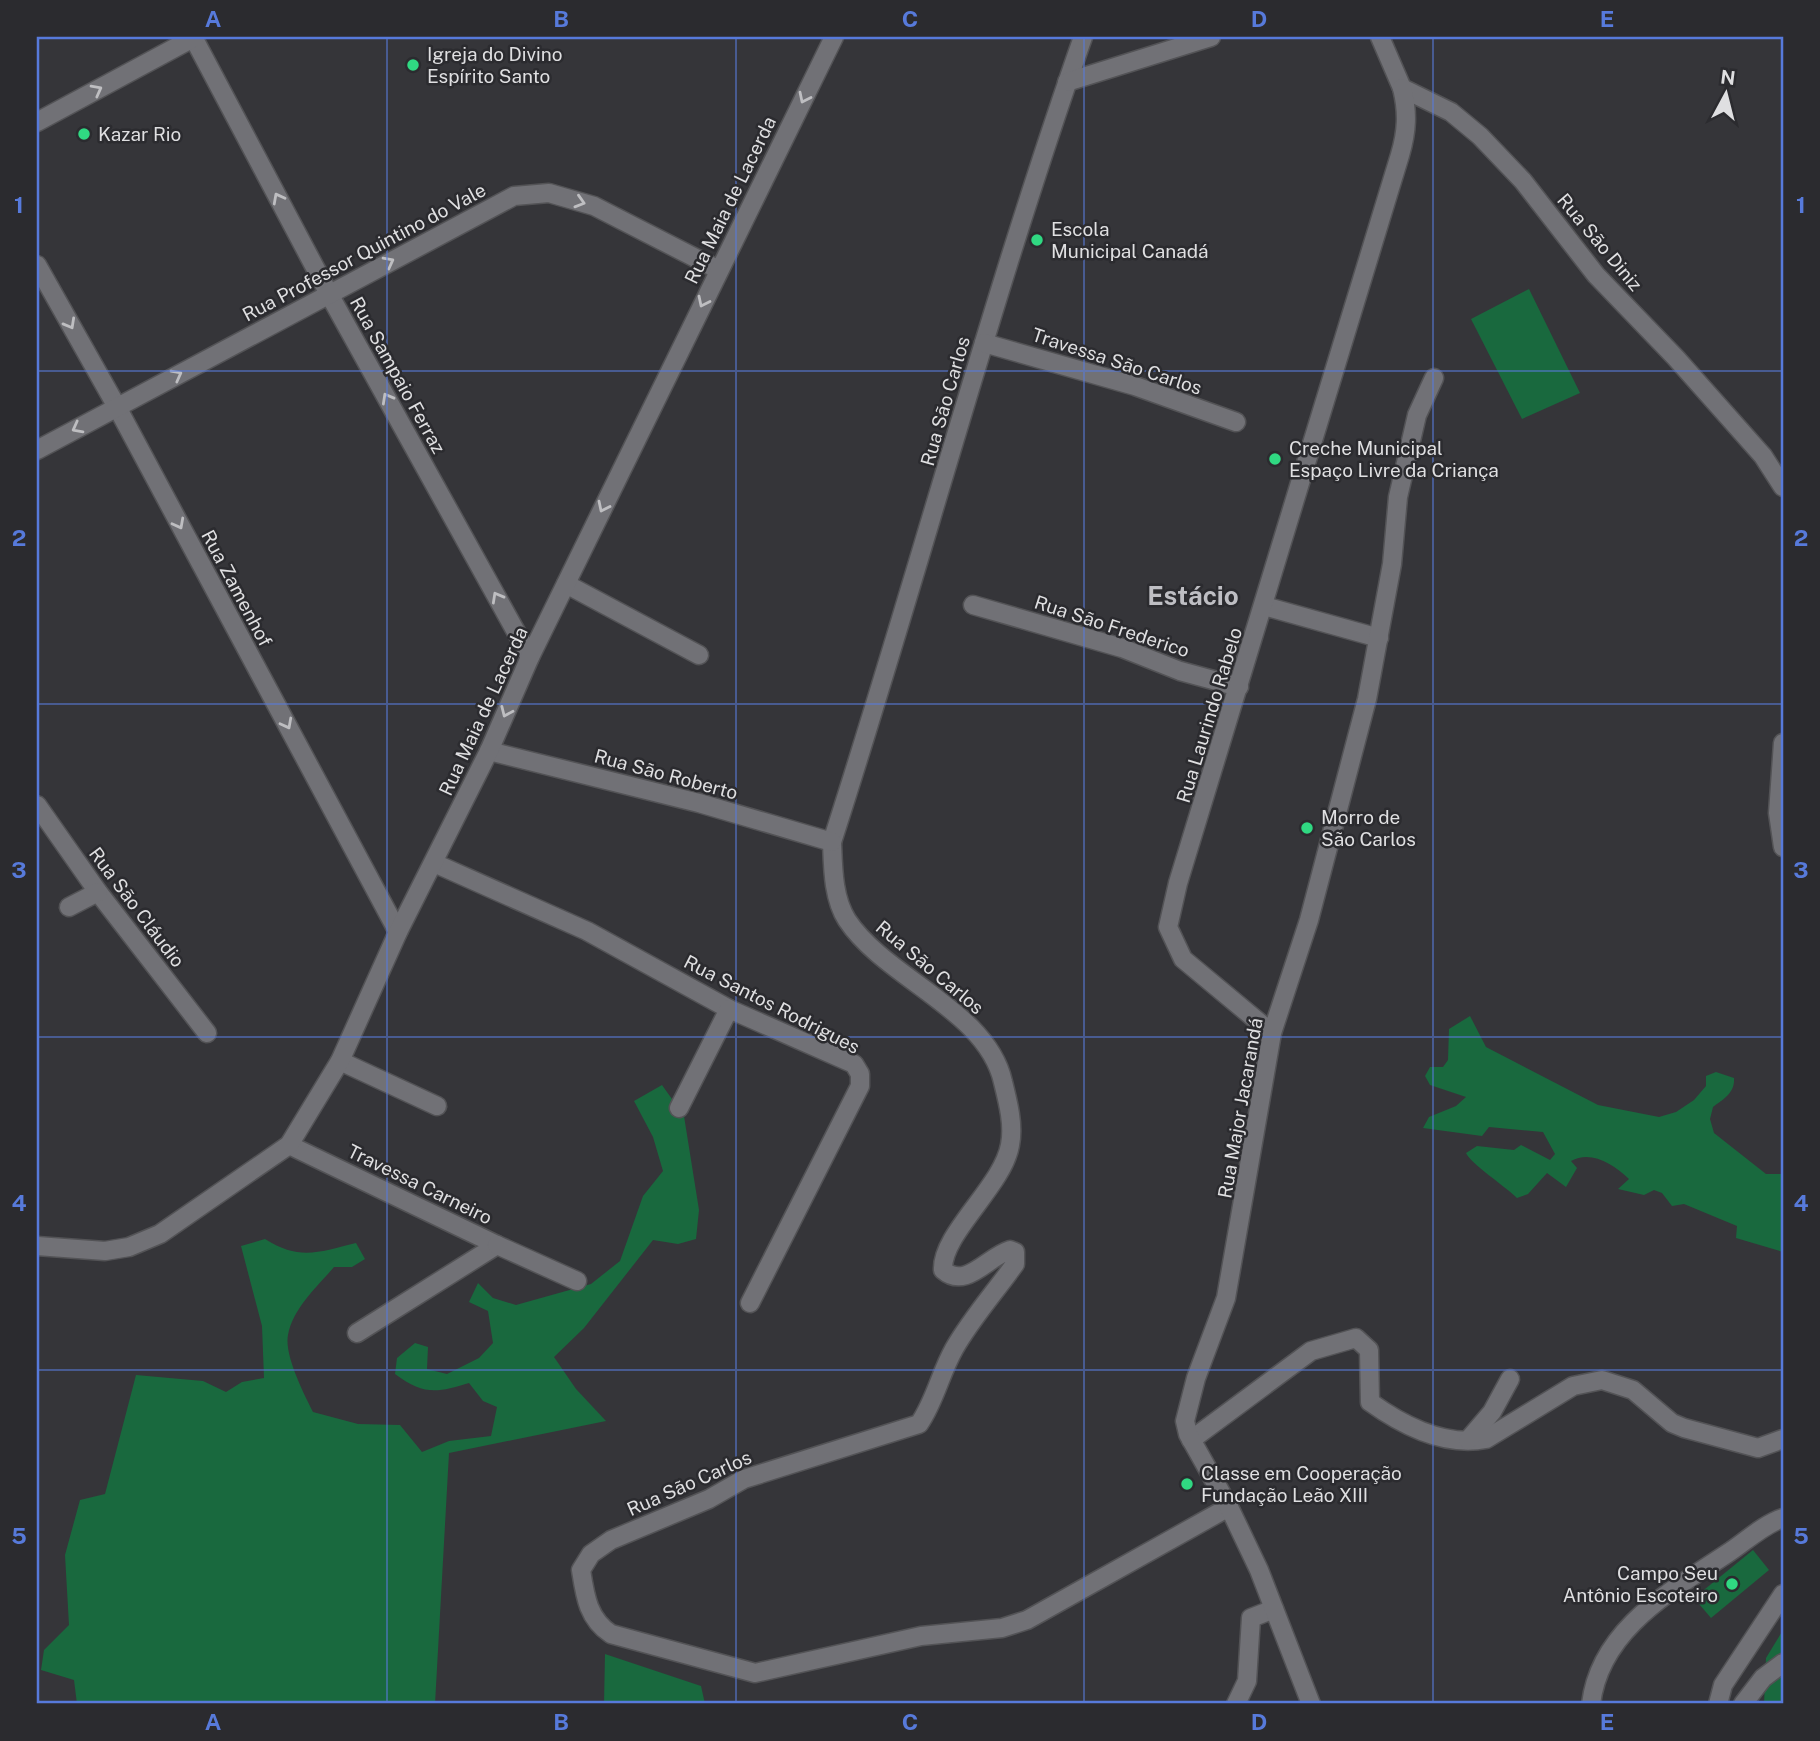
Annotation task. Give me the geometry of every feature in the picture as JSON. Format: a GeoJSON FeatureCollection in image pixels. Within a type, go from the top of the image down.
{"type":"FeatureCollection","features":[{"type":"Feature","properties":{"kind":"street"},"geometry":{"type":"LineString","coordinates":[[37,122],[194,37]]}},
{"type":"Feature","properties":{"kind":"street","name":"Rua Sampaio Ferraz"},"geometry":{"type":"LineString","coordinates":[[194,37],[329,294],[530,657]]}},
{"type":"Feature","properties":{"kind":"street","name":"Rua Maia de Lacerda"},"geometry":{"type":"LineString","coordinates":[[37,1246],[105,1251],[129,1247],[160,1234],[289,1145],[340,1061],[398,932],[489,751],[530,657],[834,37]]}},
{"type":"Feature","properties":{"kind":"street","name":"Rua São Carlos"},"geometry":{"type":"LineString","coordinates":[[1083,37],[984,343],[913,585],[832,842],[833,882],[846,918],[869,945],[975,1032],[989,1051],[1002,1078],[1012,1127],[1010,1147],[990,1186],[947,1248],[943,1270],[950,1276],[965,1277],[1010,1250],[1015,1252],[1015,1264],[964,1331],[930,1407],[919,1424],[744,1479],[709,1499],[611,1540],[591,1554],[581,1570],[594,1619],[611,1634],[740,1670],[767,1672],[921,1636],[1002,1628],[1027,1620],[1229,1507]]}},
{"type":"Feature","properties":{"kind":"street"},"geometry":{"type":"LineString","coordinates":[[1067,82],[1211,37]]}},
{"type":"Feature","properties":{"kind":"street"},"geometry":{"type":"LineString","coordinates":[[1380,37],[1402,88]]}},
{"type":"Feature","properties":{"kind":"street","name":"Rua São Diniz"},"geometry":{"type":"LineString","coordinates":[[1402,88],[1451,112],[1480,136],[1522,181],[1596,275],[1676,358],[1754,446],[1783,487]]}},
{"type":"Feature","properties":{"kind":"street","name":"Rua Laurindo Rabelo"},"geometry":{"type":"LineString","coordinates":[[1272,1033],[1183,959],[1168,927],[1178,883],[1407,131],[1408,111],[1402,88]]}},
{"type":"Feature","properties":{"kind":"street","name":"Rua Professor Quintino do Vale"},"geometry":{"type":"LineString","coordinates":[[37,450],[514,196],[549,192],[594,206],[719,270]]}},
{"type":"Feature","properties":{"kind":"street","name":"Rua Zamenhof"},"geometry":{"type":"LineString","coordinates":[[37,265],[117,407],[398,932]]}},
{"type":"Feature","properties":{"kind":"street","name":"Travessa São Carlos"},"geometry":{"type":"LineString","coordinates":[[984,343],[1135,386],[1236,422]]}},
{"type":"Feature","properties":{"kind":"street","name":"Rua Major Jacarandá"},"geometry":{"type":"LineString","coordinates":[[1311,1704],[1274,1609],[1229,1507],[1191,1440],[1185,1420],[1189,1401],[1226,1298],[1272,1033],[1309,920],[1367,699],[1392,564],[1398,497],[1417,415],[1434,378]]}},
{"type":"Feature","properties":{"kind":"street"},"geometry":{"type":"LineString","coordinates":[[566,584],[699,655]]}},
{"type":"Feature","properties":{"kind":"street","name":"Rua São Frederico"},"geometry":{"type":"LineString","coordinates":[[973,605],[1122,648],[1180,671],[1239,687]]}},
{"type":"Feature","properties":{"kind":"street"},"geometry":{"type":"LineString","coordinates":[[1264,606],[1379,638]]}},
{"type":"Feature","properties":{"kind":"street"},"geometry":{"type":"LineString","coordinates":[[1783,743],[1778,813],[1783,847]]}},
{"type":"Feature","properties":{"kind":"street","name":"Rua São Roberto"},"geometry":{"type":"LineString","coordinates":[[489,751],[699,803],[832,842]]}},
{"type":"Feature","properties":{"kind":"street","name":"Rua São Cláudio"},"geometry":{"type":"LineString","coordinates":[[37,804],[98,892],[206,1033]]}},
{"type":"Feature","properties":{"kind":"street","name":"Rua Santos Rodrigues"},"geometry":{"type":"LineString","coordinates":[[434,863],[587,931],[729,1009],[854,1064],[860,1074],[860,1086],[750,1303]]}},
{"type":"Feature","properties":{"kind":"street"},"geometry":{"type":"LineString","coordinates":[[69,907],[98,892]]}},
{"type":"Feature","properties":{"kind":"street"},"geometry":{"type":"LineString","coordinates":[[679,1108],[729,1009]]}},
{"type":"Feature","properties":{"kind":"street"},"geometry":{"type":"LineString","coordinates":[[340,1061],[437,1106]]}},
{"type":"Feature","properties":{"kind":"street","name":"Travessa Carneiro"},"geometry":{"type":"LineString","coordinates":[[289,1145],[496,1245]]}},
{"type":"Feature","properties":{"kind":"street"},"geometry":{"type":"LineString","coordinates":[[496,1245],[577,1281]]}},
{"type":"Feature","properties":{"kind":"street","name":"Travessa Carneiro"},"geometry":{"type":"LineString","coordinates":[[357,1333],[496,1245]]}},
{"type":"Feature","properties":{"kind":"street"},"geometry":{"type":"LineString","coordinates":[[1191,1440],[1311,1351],[1356,1338],[1368,1350],[1370,1402],[1417,1431],[1468,1440],[1486,1439],[1573,1386],[1602,1380],[1633,1390],[1672,1423],[1684,1428],[1758,1448],[1783,1439]]}},
{"type":"Feature","properties":{"kind":"street"},"geometry":{"type":"LineString","coordinates":[[1468,1440],[1492,1412],[1510,1379]]}},
{"type":"Feature","properties":{"kind":"street"},"geometry":{"type":"LineString","coordinates":[[1591,1704],[1593,1686],[1605,1658],[1627,1627],[1655,1601],[1783,1518]]}},
{"type":"Feature","properties":{"kind":"street"},"geometry":{"type":"LineString","coordinates":[[1718,1704],[1723,1685],[1783,1594]]}},
{"type":"Feature","properties":{"kind":"street"},"geometry":{"type":"LineString","coordinates":[[1236,1704],[1247,1681],[1251,1618],[1274,1609]]}},
{"type":"Feature","properties":{"kind":"street"},"geometry":{"type":"LineString","coordinates":[[1743,1704],[1763,1678],[1783,1663]]}},
{"type":"Feature","properties":{"kind":"green space"},"geometry":{"type":"Polygon","coordinates":[[[1529,289],[1580,393],[1522,419],[1471,319],[1529,289]]]}},
{"type":"Feature","properties":{"kind":"green space"},"geometry":{"type":"Polygon","coordinates":[[[1470,1016],[1486,1047],[1598,1105],[1659,1117],[1676,1112],[1694,1100],[1706,1086],[1706,1076],[1716,1072],[1734,1078],[1731,1092],[1713,1107],[1710,1119],[1714,1133],[1766,1174],[1783,1174],[1783,1252],[1736,1238],[1737,1226],[1684,1204],[1672,1206],[1662,1193],[1654,1190],[1644,1195],[1618,1189],[1629,1179],[1616,1168],[1594,1158],[1571,1161],[1577,1168],[1566,1187],[1547,1173],[1528,1194],[1517,1198],[1474,1163],[1466,1153],[1477,1146],[1514,1150],[1521,1145],[1550,1160],[1555,1154],[1543,1132],[1489,1127],[1482,1136],[1423,1128],[1429,1117],[1456,1106],[1466,1097],[1430,1085],[1425,1076],[1430,1067],[1443,1067],[1448,1060],[1449,1029],[1470,1016]]]}},
{"type":"Feature","properties":{"kind":"green space"},"geometry":{"type":"Polygon","coordinates":[[[662,1085],[684,1116],[699,1210],[696,1239],[678,1244],[653,1240],[584,1328],[554,1357],[576,1389],[606,1421],[449,1453],[435,1704],[77,1704],[74,1680],[41,1670],[44,1650],[69,1625],[65,1555],[80,1500],[105,1494],[136,1375],[203,1381],[226,1392],[242,1382],[264,1378],[262,1326],[241,1246],[265,1239],[289,1250],[310,1253],[356,1243],[365,1259],[352,1267],[334,1267],[307,1298],[291,1325],[288,1335],[289,1353],[313,1412],[358,1424],[400,1425],[422,1452],[449,1441],[491,1436],[497,1407],[483,1401],[469,1383],[448,1389],[422,1389],[395,1374],[397,1358],[415,1343],[428,1347],[427,1369],[447,1374],[479,1358],[493,1343],[488,1311],[469,1302],[478,1283],[493,1298],[516,1305],[591,1284],[620,1261],[643,1196],[663,1171],[653,1137],[634,1101],[662,1085]]]}},
{"type":"Feature","properties":{"kind":"green space","name":"Campo Seu Antônio Escoteiro"},"geometry":{"type":"Polygon","coordinates":[[[1753,1550],[1769,1570],[1711,1618],[1694,1598],[1753,1550]]]}},
{"type":"Feature","properties":{"kind":"green space"},"geometry":{"type":"Polygon","coordinates":[[[1783,1630],[1783,1704],[1764,1704],[1766,1658],[1783,1630]]]}},
{"type":"Feature","properties":{"kind":"green space"},"geometry":{"type":"Polygon","coordinates":[[[605,1654],[701,1686],[705,1704],[604,1704],[605,1654]]]}},
{"type":"Feature","properties":{"kind":"place","name":"Igreja do Divino Espírito Santo"},"geometry":{"type":"Point","coordinates":[413,65]}},
{"type":"Feature","properties":{"kind":"place","name":"Kazar Rio"},"geometry":{"type":"Point","coordinates":[84,134]}},
{"type":"Feature","properties":{"kind":"place","name":"Escola Municipal Canadá"},"geometry":{"type":"Point","coordinates":[1037,240]}},
{"type":"Feature","properties":{"kind":"place","name":"Creche Municipal Espaço Livre da Criança"},"geometry":{"type":"Point","coordinates":[1275,459]}},
{"type":"Feature","properties":{"kind":"place","name":"Morro de São Carlos"},"geometry":{"type":"Point","coordinates":[1307,828]}},
{"type":"Feature","properties":{"kind":"place","name":"Classe em Cooperação Fundação Leão XIII"},"geometry":{"type":"Point","coordinates":[1187,1484]}},
{"type":"Feature","properties":{"kind":"place","name":"Campo Seu Antônio Escoteiro"},"geometry":{"type":"Point","coordinates":[1732,1584]}},
{"type":"Feature","properties":{"kind":"district","name":"Estácio"},"geometry":{"type":"Point","coordinates":[1193,596]}}]}
